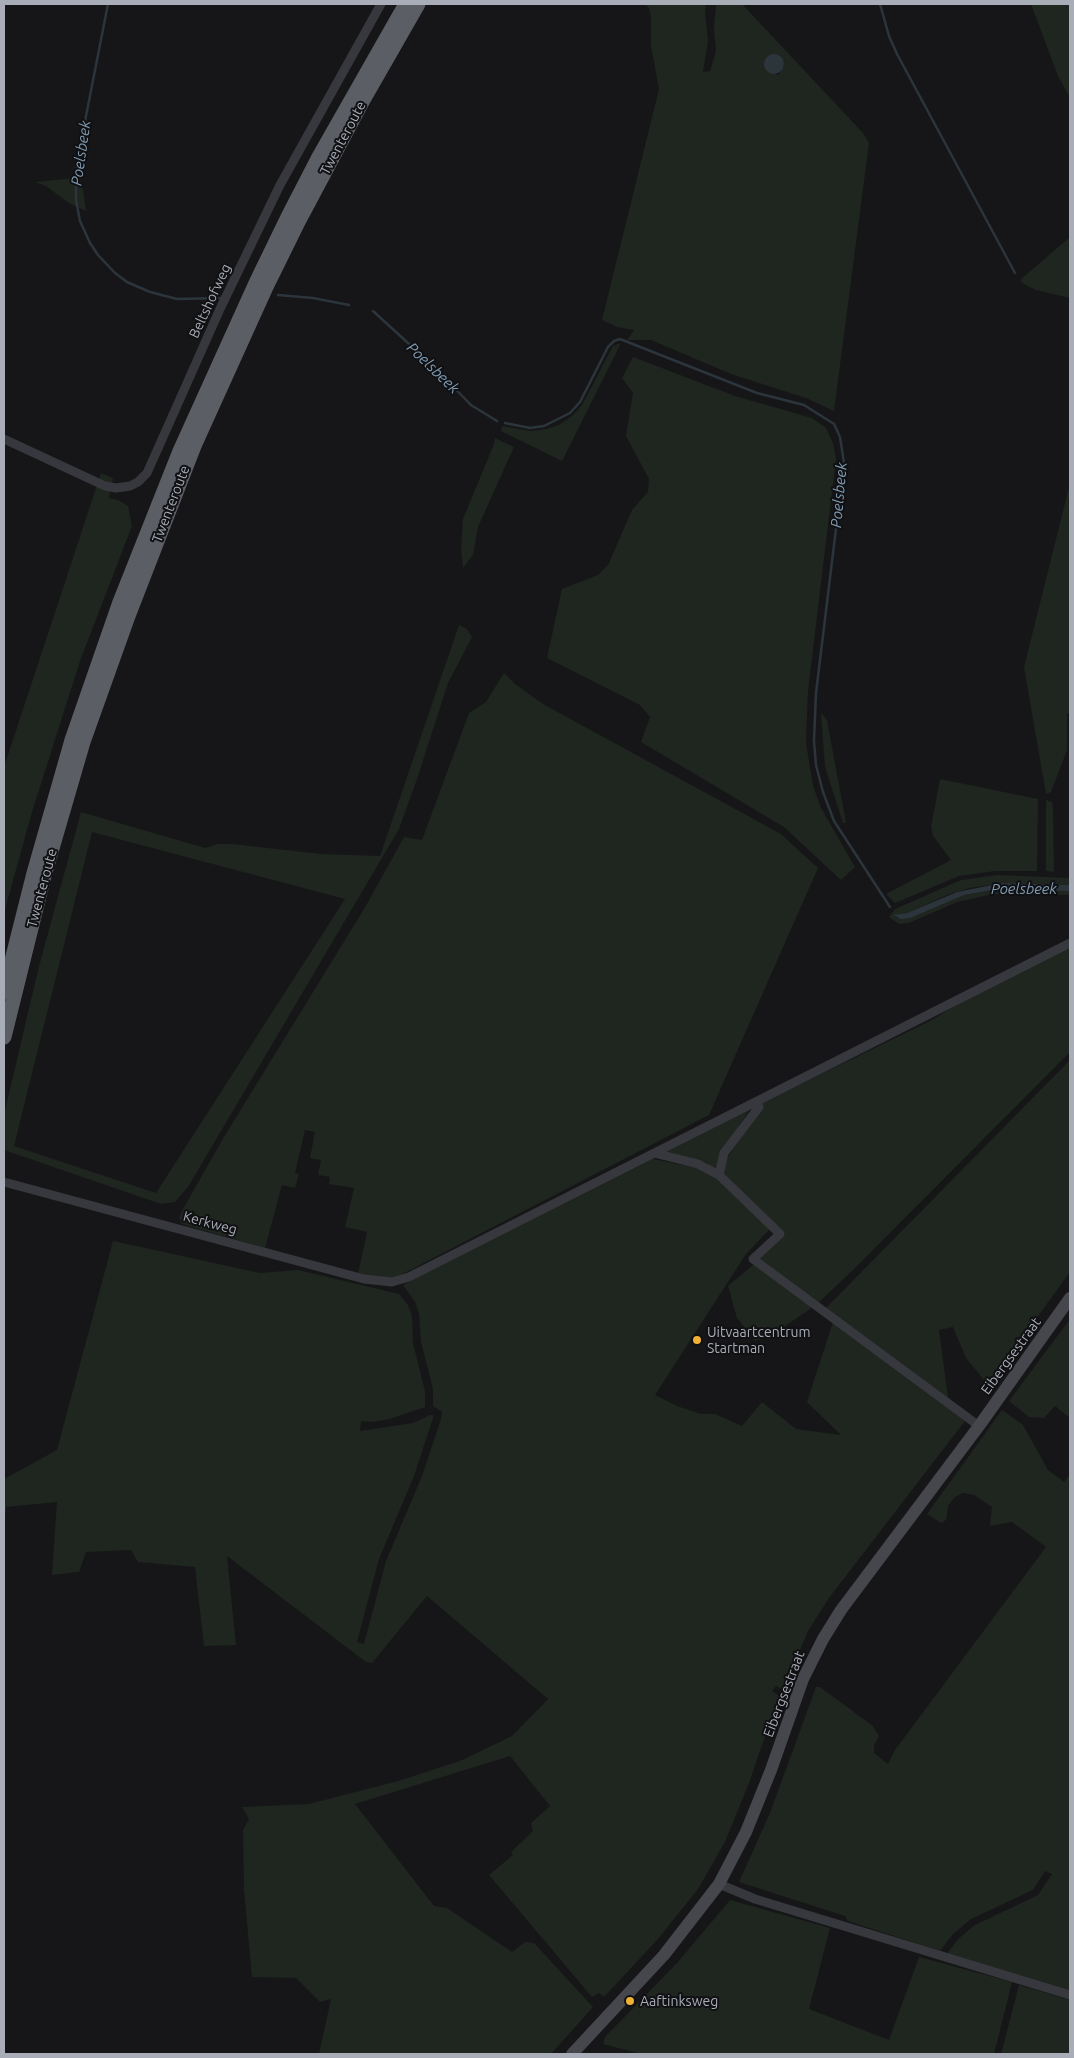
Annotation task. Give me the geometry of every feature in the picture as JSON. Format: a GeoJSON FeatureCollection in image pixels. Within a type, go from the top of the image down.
{"type":"FeatureCollection","features":[{"type":"Feature","properties":{"kind":"highway","name":"Twenteroute"},"geometry":{"type":"LineString","coordinates":[[4,992],[34,872],[72,740],[120,602],[180,451],[288,217],[324,148],[406,4]]}},
{"type":"Feature","properties":{"kind":"highway","name":"Twenteroute"},"geometry":{"type":"LineString","coordinates":[[4,1037],[44,876],[83,742],[128,616],[194,446],[266,287],[298,222],[363,100],[418,4]]}},
{"type":"Feature","properties":{"kind":"main road","name":"Eibergsestraat"},"geometry":{"type":"LineString","coordinates":[[572,2054],[664,1956],[719,1884],[746,1832],[803,1679],[823,1639],[841,1610],[979,1426],[1070,1298]]}},
{"type":"Feature","properties":{"kind":"street","name":"Beltshofweg"},"geometry":{"type":"LineString","coordinates":[[4,439],[105,486],[116,488],[130,486],[138,482],[147,473],[220,309],[280,186],[381,4]]}},
{"type":"Feature","properties":{"kind":"street","name":"Kerkweg"},"geometry":{"type":"LineString","coordinates":[[4,1182],[364,1279],[392,1282],[410,1277],[1070,943]]}},
{"type":"Feature","properties":{"kind":"street"},"geometry":{"type":"LineString","coordinates":[[719,1174],[724,1153],[759,1107],[757,1101]]}},
{"type":"Feature","properties":{"kind":"street"},"geometry":{"type":"LineString","coordinates":[[654,1153],[662,1157],[698,1164],[719,1174],[780,1234],[753,1260],[979,1426]]}},
{"type":"Feature","properties":{"kind":"street"},"geometry":{"type":"LineString","coordinates":[[719,1884],[755,1899],[1070,1995]]}},
{"type":"Feature","properties":{"kind":"shaded area"},"geometry":{"type":"Polygon","coordinates":[[[645,4],[706,4],[708,41],[703,72],[710,71],[716,51],[714,28],[716,4],[742,4],[863,133],[869,143],[834,411],[806,398],[731,374],[651,340],[627,340],[634,330],[617,327],[602,320],[659,89],[651,46],[649,8],[645,4]],[[783,60],[768,70],[778,75],[784,66],[783,60]]]}},
{"type":"Feature","properties":{"kind":"shaded area"},"geometry":{"type":"Polygon","coordinates":[[[1031,4],[1070,4],[1070,98],[1058,76],[1031,4]]]}},
{"type":"Feature","properties":{"kind":"shaded area"},"geometry":{"type":"Polygon","coordinates":[[[76,178],[82,183],[86,211],[69,203],[46,186],[35,182],[76,178]]]}},
{"type":"Feature","properties":{"kind":"shaded area"},"geometry":{"type":"Polygon","coordinates":[[[1070,237],[1070,298],[1036,290],[1020,280],[1070,237]]]}},
{"type":"Feature","properties":{"kind":"shaded area"},"geometry":{"type":"Polygon","coordinates":[[[621,343],[562,461],[501,431],[502,426],[531,431],[546,429],[559,425],[572,416],[582,405],[613,346],[621,343]]]}},
{"type":"Feature","properties":{"kind":"shaded area"},"geometry":{"type":"Polygon","coordinates":[[[633,357],[735,396],[812,418],[826,428],[833,443],[836,459],[808,691],[806,743],[813,786],[821,808],[855,867],[841,880],[784,827],[641,742],[650,717],[640,705],[547,658],[562,589],[598,575],[608,565],[632,510],[648,492],[649,479],[626,436],[633,393],[622,378],[633,357]]]}},
{"type":"Feature","properties":{"kind":"shaded area"},"geometry":{"type":"Polygon","coordinates":[[[495,438],[514,447],[478,527],[473,555],[463,568],[461,548],[463,519],[495,438]]]}},
{"type":"Feature","properties":{"kind":"shaded area"},"geometry":{"type":"Polygon","coordinates":[[[101,473],[113,478],[109,498],[118,500],[128,506],[132,526],[80,661],[32,812],[4,913],[4,767],[101,473]]]}},
{"type":"Feature","properties":{"kind":"shaded area"},"geometry":{"type":"Polygon","coordinates":[[[1070,483],[1070,714],[1067,713],[1067,750],[1051,792],[1046,794],[1024,667],[1070,483]]]}},
{"type":"Feature","properties":{"kind":"shaded area"},"geometry":{"type":"Polygon","coordinates":[[[459,625],[467,629],[472,637],[448,683],[399,829],[188,1187],[175,1202],[161,1204],[4,1150],[4,1115],[38,970],[81,812],[205,848],[218,844],[232,844],[321,854],[380,856],[459,625]],[[92,832],[14,1146],[156,1193],[345,899],[92,832]]]}},
{"type":"Feature","properties":{"kind":"shaded area"},"geometry":{"type":"Polygon","coordinates":[[[504,673],[515,684],[543,704],[781,834],[818,868],[709,1115],[389,1281],[358,1274],[367,1232],[345,1227],[354,1188],[329,1184],[330,1177],[318,1175],[321,1160],[310,1158],[315,1132],[305,1130],[295,1173],[299,1174],[295,1188],[282,1185],[265,1248],[182,1224],[179,1218],[183,1209],[224,1137],[364,909],[404,837],[422,840],[469,713],[486,702],[504,673]]]}},
{"type":"Feature","properties":{"kind":"shaded area"},"geometry":{"type":"Polygon","coordinates":[[[821,713],[827,720],[846,823],[843,823],[825,767],[821,713]]]}},
{"type":"Feature","properties":{"kind":"shaded area"},"geometry":{"type":"Polygon","coordinates":[[[940,779],[1038,799],[1037,871],[995,871],[959,876],[895,903],[886,894],[951,860],[933,836],[931,827],[940,779]]]}},
{"type":"Feature","properties":{"kind":"shaded area"},"geometry":{"type":"Polygon","coordinates":[[[1046,800],[1052,802],[1053,809],[1054,872],[1046,871],[1046,800]]]}},
{"type":"Feature","properties":{"kind":"shaded area"},"geometry":{"type":"Polygon","coordinates":[[[997,875],[1070,878],[1070,885],[1002,883],[969,888],[947,895],[907,913],[897,915],[895,918],[964,895],[992,890],[1070,891],[1070,895],[993,894],[957,902],[909,923],[899,924],[889,917],[895,909],[961,880],[997,875]]]}},
{"type":"Feature","properties":{"kind":"shaded area"},"geometry":{"type":"Polygon","coordinates":[[[1070,946],[1070,1052],[852,1271],[818,1303],[758,1259],[783,1233],[724,1176],[723,1165],[760,1104],[932,1020],[958,1004],[1070,946]]]}},
{"type":"Feature","properties":{"kind":"shaded area"},"geometry":{"type":"Polygon","coordinates":[[[1070,1060],[1070,1272],[988,1385],[966,1358],[953,1327],[939,1330],[948,1398],[826,1308],[1070,1060]]]}},
{"type":"Feature","properties":{"kind":"shaded area"},"geometry":{"type":"Polygon","coordinates":[[[750,1109],[721,1153],[715,1172],[706,1162],[663,1154],[750,1109]]]}},
{"type":"Feature","properties":{"kind":"shaded area"},"geometry":{"type":"Polygon","coordinates":[[[653,1159],[697,1168],[714,1176],[770,1229],[746,1254],[655,1395],[677,1406],[701,1414],[715,1414],[742,1426],[762,1402],[796,1429],[841,1435],[807,1402],[833,1322],[965,1421],[829,1598],[808,1631],[783,1690],[776,1686],[772,1691],[779,1696],[749,1783],[725,1842],[698,1889],[658,1939],[604,1997],[599,1993],[592,1997],[489,1875],[513,1855],[511,1852],[533,1831],[531,1823],[550,1806],[510,1756],[355,1804],[434,1906],[447,1908],[512,1952],[525,1942],[534,1943],[593,2007],[551,2054],[319,2054],[331,1999],[320,2002],[296,1978],[252,1977],[244,1889],[243,1830],[249,1819],[242,1807],[309,1804],[398,1781],[460,1761],[512,1736],[548,1699],[427,1596],[372,1663],[366,1662],[227,1556],[236,1645],[204,1646],[195,1567],[138,1562],[131,1550],[86,1552],[79,1572],[52,1575],[57,1502],[6,1507],[4,1535],[4,1479],[57,1450],[113,1241],[260,1273],[298,1270],[399,1294],[408,1305],[412,1316],[413,1343],[425,1391],[425,1407],[389,1419],[373,1422],[361,1421],[360,1431],[413,1423],[430,1415],[433,1415],[433,1418],[414,1476],[379,1559],[357,1642],[364,1644],[386,1561],[422,1476],[442,1412],[433,1406],[433,1389],[421,1342],[419,1314],[415,1302],[403,1285],[653,1159]]]}},
{"type":"Feature","properties":{"kind":"shaded area"},"geometry":{"type":"Polygon","coordinates":[[[754,1264],[813,1307],[776,1332],[755,1341],[737,1318],[728,1286],[754,1264]]]}},
{"type":"Feature","properties":{"kind":"shaded area"},"geometry":{"type":"Polygon","coordinates":[[[1070,1319],[1070,1418],[1055,1406],[1044,1418],[1029,1417],[1009,1401],[1070,1319]]]}},
{"type":"Feature","properties":{"kind":"shaded area"},"geometry":{"type":"Polygon","coordinates":[[[1002,1410],[1023,1425],[1048,1470],[1064,1482],[1070,1474],[1070,1991],[947,1954],[958,1939],[975,1925],[1038,1895],[1052,1874],[1045,1871],[1033,1890],[971,1919],[953,1934],[940,1951],[848,1921],[845,1916],[739,1882],[770,1813],[816,1687],[820,1687],[873,1726],[879,1736],[874,1745],[874,1753],[888,1764],[895,1750],[1046,1547],[1012,1522],[990,1526],[992,1507],[974,1495],[963,1493],[955,1497],[948,1506],[946,1520],[941,1523],[927,1514],[1002,1410]]]}},
{"type":"Feature","properties":{"kind":"shaded area"},"geometry":{"type":"Polygon","coordinates":[[[730,1900],[830,1928],[809,2009],[889,2040],[919,1957],[1012,1982],[994,2054],[641,2054],[603,2044],[605,2037],[677,1963],[730,1900]]]}},
{"type":"Feature","properties":{"kind":"shaded area"},"geometry":{"type":"Polygon","coordinates":[[[1019,1985],[1070,2000],[1070,2054],[1001,2054],[1019,1985]]]}},
{"type":"Feature","properties":{"kind":"water"},"geometry":{"type":"Polygon","coordinates":[[[774,54],[781,57],[784,64],[781,71],[774,74],[767,71],[764,64],[767,57],[774,54]]]}},
{"type":"Feature","properties":{"kind":"water"},"geometry":{"type":"Polygon","coordinates":[[[1002,883],[1070,885],[1070,891],[992,890],[964,895],[910,918],[901,919],[893,915],[907,913],[957,892],[1002,883]]]}},
{"type":"Feature","properties":{"kind":"waterway","name":"Poelsbeek"},"geometry":{"type":"LineString","coordinates":[[108,4],[76,167],[76,200],[80,221],[98,255],[115,273],[127,282],[150,292],[177,299],[220,298]]}},
{"type":"Feature","properties":{"kind":"waterway"},"geometry":{"type":"LineString","coordinates":[[880,4],[889,36],[897,54],[1015,273]]}},
{"type":"Feature","properties":{"kind":"waterway","name":"Poelsbeek"},"geometry":{"type":"LineString","coordinates":[[278,295],[313,298],[349,305]]}},
{"type":"Feature","properties":{"kind":"waterway","name":"Poelsbeek"},"geometry":{"type":"LineString","coordinates":[[373,311],[432,365],[471,405],[497,421]]}},
{"type":"Feature","properties":{"kind":"waterway","name":"Poelsbeek"},"geometry":{"type":"LineString","coordinates":[[505,423],[530,428],[544,426],[570,413],[580,402],[608,347],[614,341],[620,339],[757,393],[804,405],[834,424],[840,437],[844,463],[816,693],[814,741],[816,765],[823,792],[834,821],[890,907]]}},
{"type":"Feature","properties":{"kind":"place","name":"Uitvaartcentrum Startman"},"geometry":{"type":"Point","coordinates":[697,1340]}},
{"type":"Feature","properties":{"kind":"place","name":"Aaftinksweg"},"geometry":{"type":"Point","coordinates":[630,2001]}}]}
